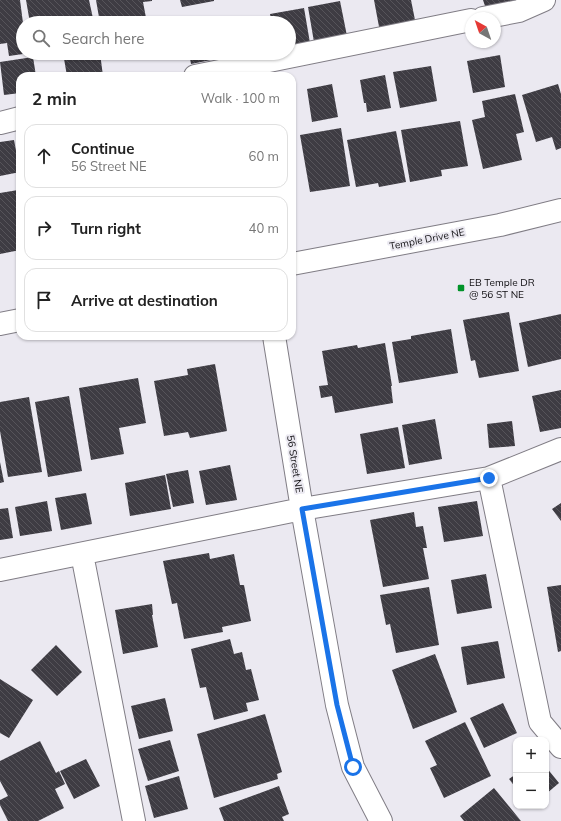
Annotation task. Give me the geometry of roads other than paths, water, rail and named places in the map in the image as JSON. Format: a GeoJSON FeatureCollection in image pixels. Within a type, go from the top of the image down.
{"type":"FeatureCollection","features":[{"type":"Feature","properties":{"kind":"street"},"geometry":{"type":"LineString","coordinates":[[501,14],[519,11],[544,0]]}},
{"type":"Feature","properties":{"kind":"street"},"geometry":{"type":"LineString","coordinates":[[296,56],[465,21]]}},
{"type":"Feature","properties":{"kind":"street"},"geometry":{"type":"LineString","coordinates":[[215,72],[274,60]]}},
{"type":"Feature","properties":{"kind":"street"},"geometry":{"type":"LineString","coordinates":[[0,123],[16,119]]}},
{"type":"Feature","properties":{"kind":"street","name":"Temple Drive NE"},"geometry":{"type":"LineString","coordinates":[[296,263],[500,225],[561,210]]}},
{"type":"Feature","properties":{"kind":"street"},"geometry":{"type":"LineString","coordinates":[[0,324],[16,321]]}},
{"type":"Feature","properties":{"kind":"street","name":"56 Street NE"},"geometry":{"type":"LineString","coordinates":[[275,340],[302,509],[337,705],[353,767],[381,821]]}},
{"type":"Feature","properties":{"kind":"street"},"geometry":{"type":"LineString","coordinates":[[0,570],[302,509],[489,478],[561,449]]}},
{"type":"Feature","properties":{"kind":"street"},"geometry":{"type":"LineString","coordinates":[[489,478],[540,722],[561,747]]}},
{"type":"Feature","properties":{"kind":"street"},"geometry":{"type":"LineString","coordinates":[[82,554],[134,821]]}},
{"type":"Feature","properties":{"kind":"place","name":"EB Temple DR @ 56 ST NE"},"geometry":{"type":"Point","coordinates":[461,288]}}]}
